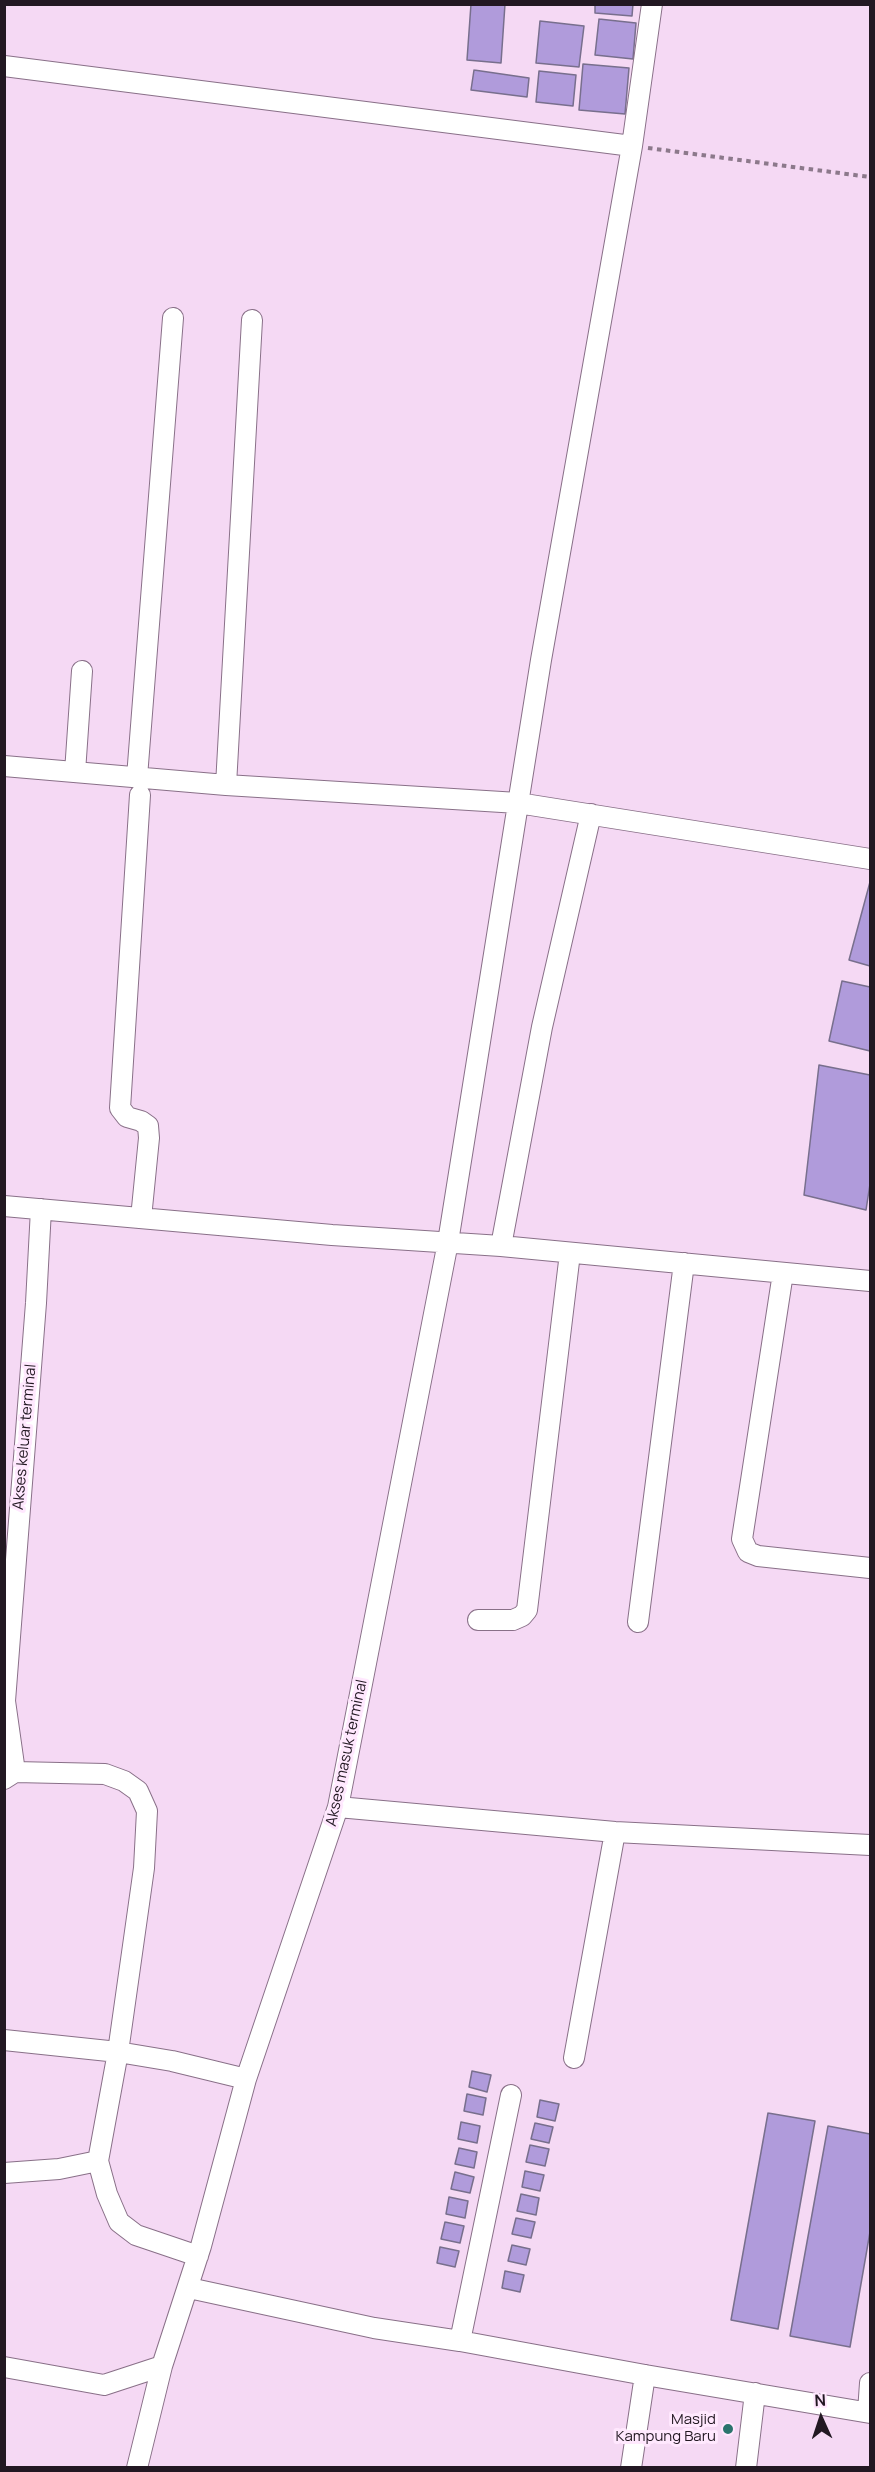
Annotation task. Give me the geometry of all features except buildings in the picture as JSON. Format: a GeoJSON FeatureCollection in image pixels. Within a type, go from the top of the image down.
{"type":"FeatureCollection","features":[{"type":"Feature","properties":{"kind":"street","name":"Akses masuk terminal"},"geometry":{"type":"LineString","coordinates":[[137,2468],[162,2367],[189,2288],[246,2079],[338,1807],[448,1242],[518,803],[632,146],[652,4]]}},
{"type":"Feature","properties":{"kind":"street"},"geometry":{"type":"LineString","coordinates":[[4,66],[632,146]]}},
{"type":"Feature","properties":{"kind":"street"},"geometry":{"type":"LineString","coordinates":[[141,1218],[149,1138],[148,1126],[141,1121],[127,1117],[120,1108],[138,786],[173,318]]}},
{"type":"Feature","properties":{"kind":"street"},"geometry":{"type":"LineString","coordinates":[[226,785],[252,320]]}},
{"type":"Feature","properties":{"kind":"street"},"geometry":{"type":"LineString","coordinates":[[75,772],[82,671]]}},
{"type":"Feature","properties":{"kind":"street"},"geometry":{"type":"LineString","coordinates":[[4,766],[75,772],[138,786],[226,785],[518,803],[870,859]]}},
{"type":"Feature","properties":{"kind":"street"},"geometry":{"type":"LineString","coordinates":[[501,1246],[542,1027],[591,814]]}},
{"type":"Feature","properties":{"kind":"street"},"geometry":{"type":"LineString","coordinates":[[4,1206],[501,1246],[870,1281]]}},
{"type":"Feature","properties":{"kind":"street","name":"Akses keluar terminal"},"geometry":{"type":"LineString","coordinates":[[10,1776],[4,1701],[36,1303],[41,1209]]}},
{"type":"Feature","properties":{"kind":"street"},"geometry":{"type":"LineString","coordinates":[[478,1620],[513,1620],[522,1616],[527,1610],[570,1253]]}},
{"type":"Feature","properties":{"kind":"street"},"geometry":{"type":"LineString","coordinates":[[638,1622],[684,1263]]}},
{"type":"Feature","properties":{"kind":"street"},"geometry":{"type":"LineString","coordinates":[[783,1273],[742,1539],[748,1552],[758,1556],[870,1568]]}},
{"type":"Feature","properties":{"kind":"street"},"geometry":{"type":"LineString","coordinates":[[10,1776],[105,1774],[124,1781],[138,1791],[147,1811],[144,1868],[118,2052],[98,2162],[107,2194],[119,2222],[136,2235],[198,2256]]}},
{"type":"Feature","properties":{"kind":"street"},"geometry":{"type":"LineString","coordinates":[[338,1807],[615,1832],[870,1845]]}},
{"type":"Feature","properties":{"kind":"street"},"geometry":{"type":"LineString","coordinates":[[574,2058],[615,1832]]}},
{"type":"Feature","properties":{"kind":"street"},"geometry":{"type":"LineString","coordinates":[[4,2040],[118,2052],[172,2061],[246,2079]]}},
{"type":"Feature","properties":{"kind":"street"},"geometry":{"type":"LineString","coordinates":[[460,2341],[511,2095]]}},
{"type":"Feature","properties":{"kind":"street"},"geometry":{"type":"LineString","coordinates":[[4,2173],[59,2169],[98,2162]]}},
{"type":"Feature","properties":{"kind":"street"},"geometry":{"type":"LineString","coordinates":[[189,2288],[374,2328],[869,2412],[870,2383]]}},
{"type":"Feature","properties":{"kind":"street"},"geometry":{"type":"LineString","coordinates":[[4,2367],[104,2385],[162,2367]]}},
{"type":"Feature","properties":{"kind":"street"},"geometry":{"type":"LineString","coordinates":[[631,2468],[645,2375]]}},
{"type":"Feature","properties":{"kind":"street"},"geometry":{"type":"LineString","coordinates":[[746,2468],[755,2393]]}},
{"type":"Feature","properties":{"kind":"path"},"geometry":{"type":"LineString","coordinates":[[632,146],[870,177]]}},
{"type":"Feature","properties":{"kind":"place","name":"Masjid Kampung Baru"},"geometry":{"type":"Point","coordinates":[728,2429]}}]}
